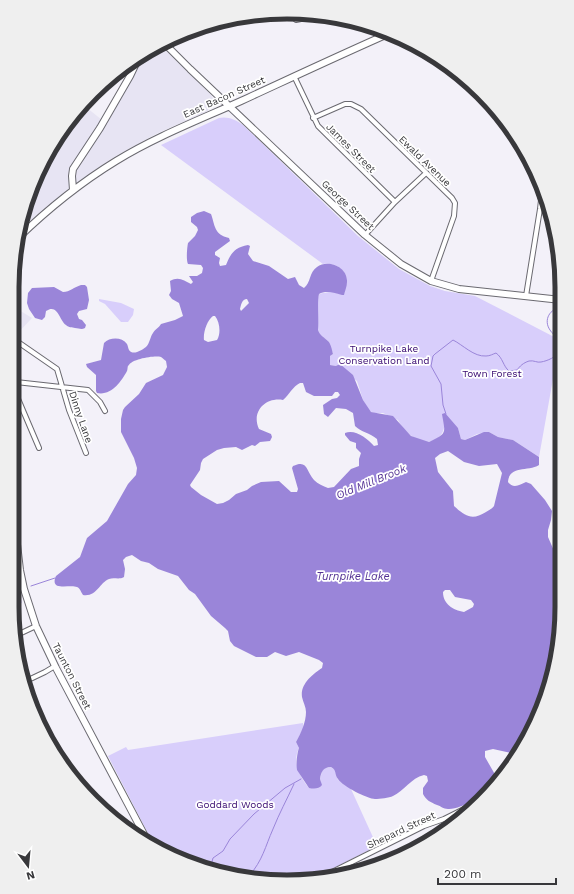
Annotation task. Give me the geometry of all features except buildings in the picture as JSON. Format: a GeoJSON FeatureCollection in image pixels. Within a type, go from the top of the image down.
{"type":"FeatureCollection","features":[{"type":"Feature","properties":{"kind":"main road","name":"East Bacon Street"},"geometry":{"type":"LineString","coordinates":[[25,231],[73,190],[116,161],[136,150],[175,130],[383,36]]}},
{"type":"Feature","properties":{"kind":"main road","name":"George Street"},"geometry":{"type":"LineString","coordinates":[[169,47],[365,235],[401,264],[431,281],[460,289],[555,299]]}},
{"type":"Feature","properties":{"kind":"main road"},"geometry":{"type":"LineString","coordinates":[[73,190],[73,169],[100,128],[134,67]]}},
{"type":"Feature","properties":{"kind":"main road","name":"Taunton Street"},"geometry":{"type":"LineString","coordinates":[[19,561],[30,608],[36,626],[55,666],[143,833]]}},
{"type":"Feature","properties":{"kind":"street","name":"James Street"},"geometry":{"type":"LineString","coordinates":[[294,76],[313,118],[323,132],[395,202]]}},
{"type":"Feature","properties":{"kind":"street","name":"Ewald Avenue"},"geometry":{"type":"LineString","coordinates":[[313,118],[345,104],[351,104],[361,109],[452,198],[455,203],[454,216],[431,281]]}},
{"type":"Feature","properties":{"kind":"street"},"geometry":{"type":"LineString","coordinates":[[365,235],[395,202],[426,173]]}},
{"type":"Feature","properties":{"kind":"street"},"geometry":{"type":"LineString","coordinates":[[526,296],[541,201]]}},
{"type":"Feature","properties":{"kind":"street","name":"Dinny Lane"},"geometry":{"type":"LineString","coordinates":[[19,343],[57,369],[69,410],[86,453]]}},
{"type":"Feature","properties":{"kind":"street"},"geometry":{"type":"LineString","coordinates":[[19,382],[88,390],[93,393],[100,402],[105,412]]}},
{"type":"Feature","properties":{"kind":"street"},"geometry":{"type":"LineString","coordinates":[[19,399],[39,448]]}},
{"type":"Feature","properties":{"kind":"street"},"geometry":{"type":"LineString","coordinates":[[20,633],[36,626]]}},
{"type":"Feature","properties":{"kind":"street"},"geometry":{"type":"LineString","coordinates":[[29,680],[55,666]]}},
{"type":"Feature","properties":{"kind":"street","name":"Shepard Street"},"geometry":{"type":"LineString","coordinates":[[333,871],[463,809]]}},
{"type":"Feature","properties":{"kind":"shaded area"},"geometry":{"type":"Polygon","coordinates":[[[164,49],[211,95],[214,101],[212,107],[206,112],[156,134],[114,157],[70,187],[26,225],[39,184],[55,153],[74,124],[87,108],[107,124],[140,63],[164,49]]]}},
{"type":"Feature","properties":{"kind":"shaded area"},"geometry":{"type":"Polygon","coordinates":[[[19,310],[32,318],[19,332],[19,310]]]}},
{"type":"Feature","properties":{"kind":"green space","name":"Town Forest"},"geometry":{"type":"Polygon","coordinates":[[[219,118],[232,119],[243,125],[358,236],[399,269],[430,286],[445,291],[475,296],[555,337],[555,368],[539,457],[513,440],[498,437],[489,432],[477,434],[465,440],[461,439],[458,428],[444,422],[444,429],[438,438],[428,442],[419,440],[410,435],[398,420],[383,413],[374,413],[369,411],[363,400],[357,381],[336,366],[330,365],[330,356],[333,354],[328,341],[319,334],[318,330],[319,294],[333,292],[344,294],[347,281],[345,273],[335,265],[323,264],[161,145],[219,118]]]}},
{"type":"Feature","properties":{"kind":"green space"},"geometry":{"type":"Polygon","coordinates":[[[99,299],[121,303],[134,309],[133,315],[128,322],[121,322],[105,304],[99,301],[99,299]]]}},
{"type":"Feature","properties":{"kind":"green space"},"geometry":{"type":"Polygon","coordinates":[[[19,591],[22,603],[19,602],[19,591]]]}},
{"type":"Feature","properties":{"kind":"green space","name":"Goddard Woods"},"geometry":{"type":"Polygon","coordinates":[[[303,723],[303,729],[296,742],[299,748],[296,759],[298,769],[303,779],[309,788],[321,782],[320,779],[322,771],[325,768],[331,767],[335,770],[338,780],[351,789],[377,846],[325,873],[287,875],[252,873],[235,870],[184,855],[150,837],[108,756],[126,747],[128,750],[303,723]]]}},
{"type":"Feature","properties":{"kind":"water","name":"Turnpike Lake"},"geometry":{"type":"Polygon","coordinates":[[[204,211],[211,214],[214,226],[220,235],[229,238],[230,241],[215,252],[215,255],[220,258],[220,266],[226,265],[231,254],[236,249],[248,245],[250,246],[248,254],[253,261],[269,266],[288,279],[295,277],[299,285],[304,288],[308,283],[314,269],[321,265],[332,264],[344,272],[347,282],[344,295],[328,292],[319,294],[318,330],[329,342],[331,347],[333,354],[330,356],[330,365],[336,366],[340,364],[353,375],[363,400],[371,412],[393,416],[411,436],[429,442],[444,432],[442,414],[445,413],[458,428],[461,439],[465,440],[484,432],[489,432],[498,437],[513,440],[539,457],[539,465],[515,471],[509,477],[508,482],[514,486],[526,482],[531,484],[545,500],[552,511],[548,537],[555,553],[555,607],[553,642],[550,659],[535,710],[519,741],[512,753],[493,749],[485,751],[485,757],[495,775],[477,797],[467,804],[453,809],[446,809],[428,801],[423,794],[423,788],[428,781],[427,776],[424,775],[415,779],[393,796],[382,799],[375,799],[361,795],[340,782],[334,769],[331,767],[324,769],[322,772],[320,779],[321,786],[313,789],[309,788],[297,770],[299,748],[296,742],[300,735],[306,716],[306,708],[302,697],[303,688],[311,676],[322,668],[323,663],[299,652],[286,656],[275,652],[267,657],[256,657],[234,646],[230,641],[228,631],[211,616],[195,594],[189,590],[178,576],[158,569],[132,555],[123,560],[125,569],[124,577],[109,579],[92,594],[83,595],[77,587],[58,586],[55,584],[56,576],[80,557],[87,538],[107,521],[128,484],[136,475],[137,468],[134,458],[121,432],[123,410],[139,394],[146,383],[163,375],[167,367],[166,361],[161,357],[139,359],[128,365],[127,371],[119,384],[107,392],[97,393],[96,375],[87,367],[86,364],[101,360],[104,343],[113,339],[119,339],[125,342],[131,352],[140,351],[146,347],[152,335],[161,324],[183,316],[179,303],[172,299],[169,295],[171,291],[170,281],[178,279],[191,284],[193,282],[189,276],[197,276],[202,273],[203,268],[201,265],[188,264],[187,260],[188,243],[195,236],[198,230],[197,227],[191,222],[191,217],[204,211]],[[245,299],[241,304],[241,311],[249,303],[247,299],[245,299]],[[213,316],[207,324],[204,334],[204,340],[208,342],[217,340],[219,335],[219,325],[215,316],[213,316]],[[300,383],[293,388],[283,400],[265,403],[258,412],[257,423],[259,429],[271,434],[272,437],[270,441],[260,442],[255,446],[252,445],[242,450],[236,447],[217,450],[203,459],[200,470],[190,485],[191,487],[201,495],[217,504],[229,500],[236,494],[261,482],[279,481],[291,492],[297,492],[298,489],[292,468],[298,464],[304,465],[314,480],[328,488],[334,487],[351,469],[359,466],[361,453],[356,448],[356,443],[350,441],[345,433],[357,433],[374,446],[378,445],[377,439],[355,426],[353,413],[346,409],[336,408],[328,417],[324,414],[323,405],[332,399],[337,398],[340,395],[338,392],[335,392],[332,396],[314,396],[306,392],[303,383],[300,383]],[[448,451],[435,458],[438,472],[453,491],[454,506],[465,515],[473,517],[481,515],[494,506],[502,473],[497,464],[479,466],[464,462],[448,451]],[[445,590],[443,592],[445,600],[449,606],[453,608],[464,612],[473,607],[474,604],[471,600],[455,597],[450,590],[445,590]]]}},
{"type":"Feature","properties":{"kind":"water"},"geometry":{"type":"Polygon","coordinates":[[[81,285],[85,285],[87,287],[89,300],[87,309],[79,311],[77,314],[79,319],[86,325],[85,328],[80,329],[67,326],[58,313],[53,309],[46,311],[45,317],[42,320],[35,318],[29,309],[27,303],[28,293],[32,288],[54,287],[63,292],[81,285]]]}},
{"type":"Feature","properties":{"kind":"waterway","name":"Old Mill Brook"},"geometry":{"type":"LineString","coordinates":[[555,310],[549,315],[547,322],[551,331],[555,335]]}},
{"type":"Feature","properties":{"kind":"waterway","name":"Old Mill Brook"},"geometry":{"type":"LineString","coordinates":[[446,414],[443,405],[441,384],[431,366],[433,356],[453,340],[477,355],[487,356],[496,353],[509,371],[517,370],[529,361],[546,361],[555,356]]}},
{"type":"Feature","properties":{"kind":"waterway","name":"Old Mill Brook"},"geometry":{"type":"LineString","coordinates":[[31,586],[55,578]]}},
{"type":"Feature","properties":{"kind":"waterway"},"geometry":{"type":"LineString","coordinates":[[211,864],[213,858],[223,851],[230,839],[254,814],[285,788],[301,779]]}},
{"type":"Feature","properties":{"kind":"waterway"},"geometry":{"type":"LineString","coordinates":[[252,873],[261,859],[294,784]]}},
{"type":"Feature","properties":{"kind":"park label","name":"Turnpike Lake Conservation Land"},"geometry":{"type":"Point","coordinates":[384,354]}}]}
